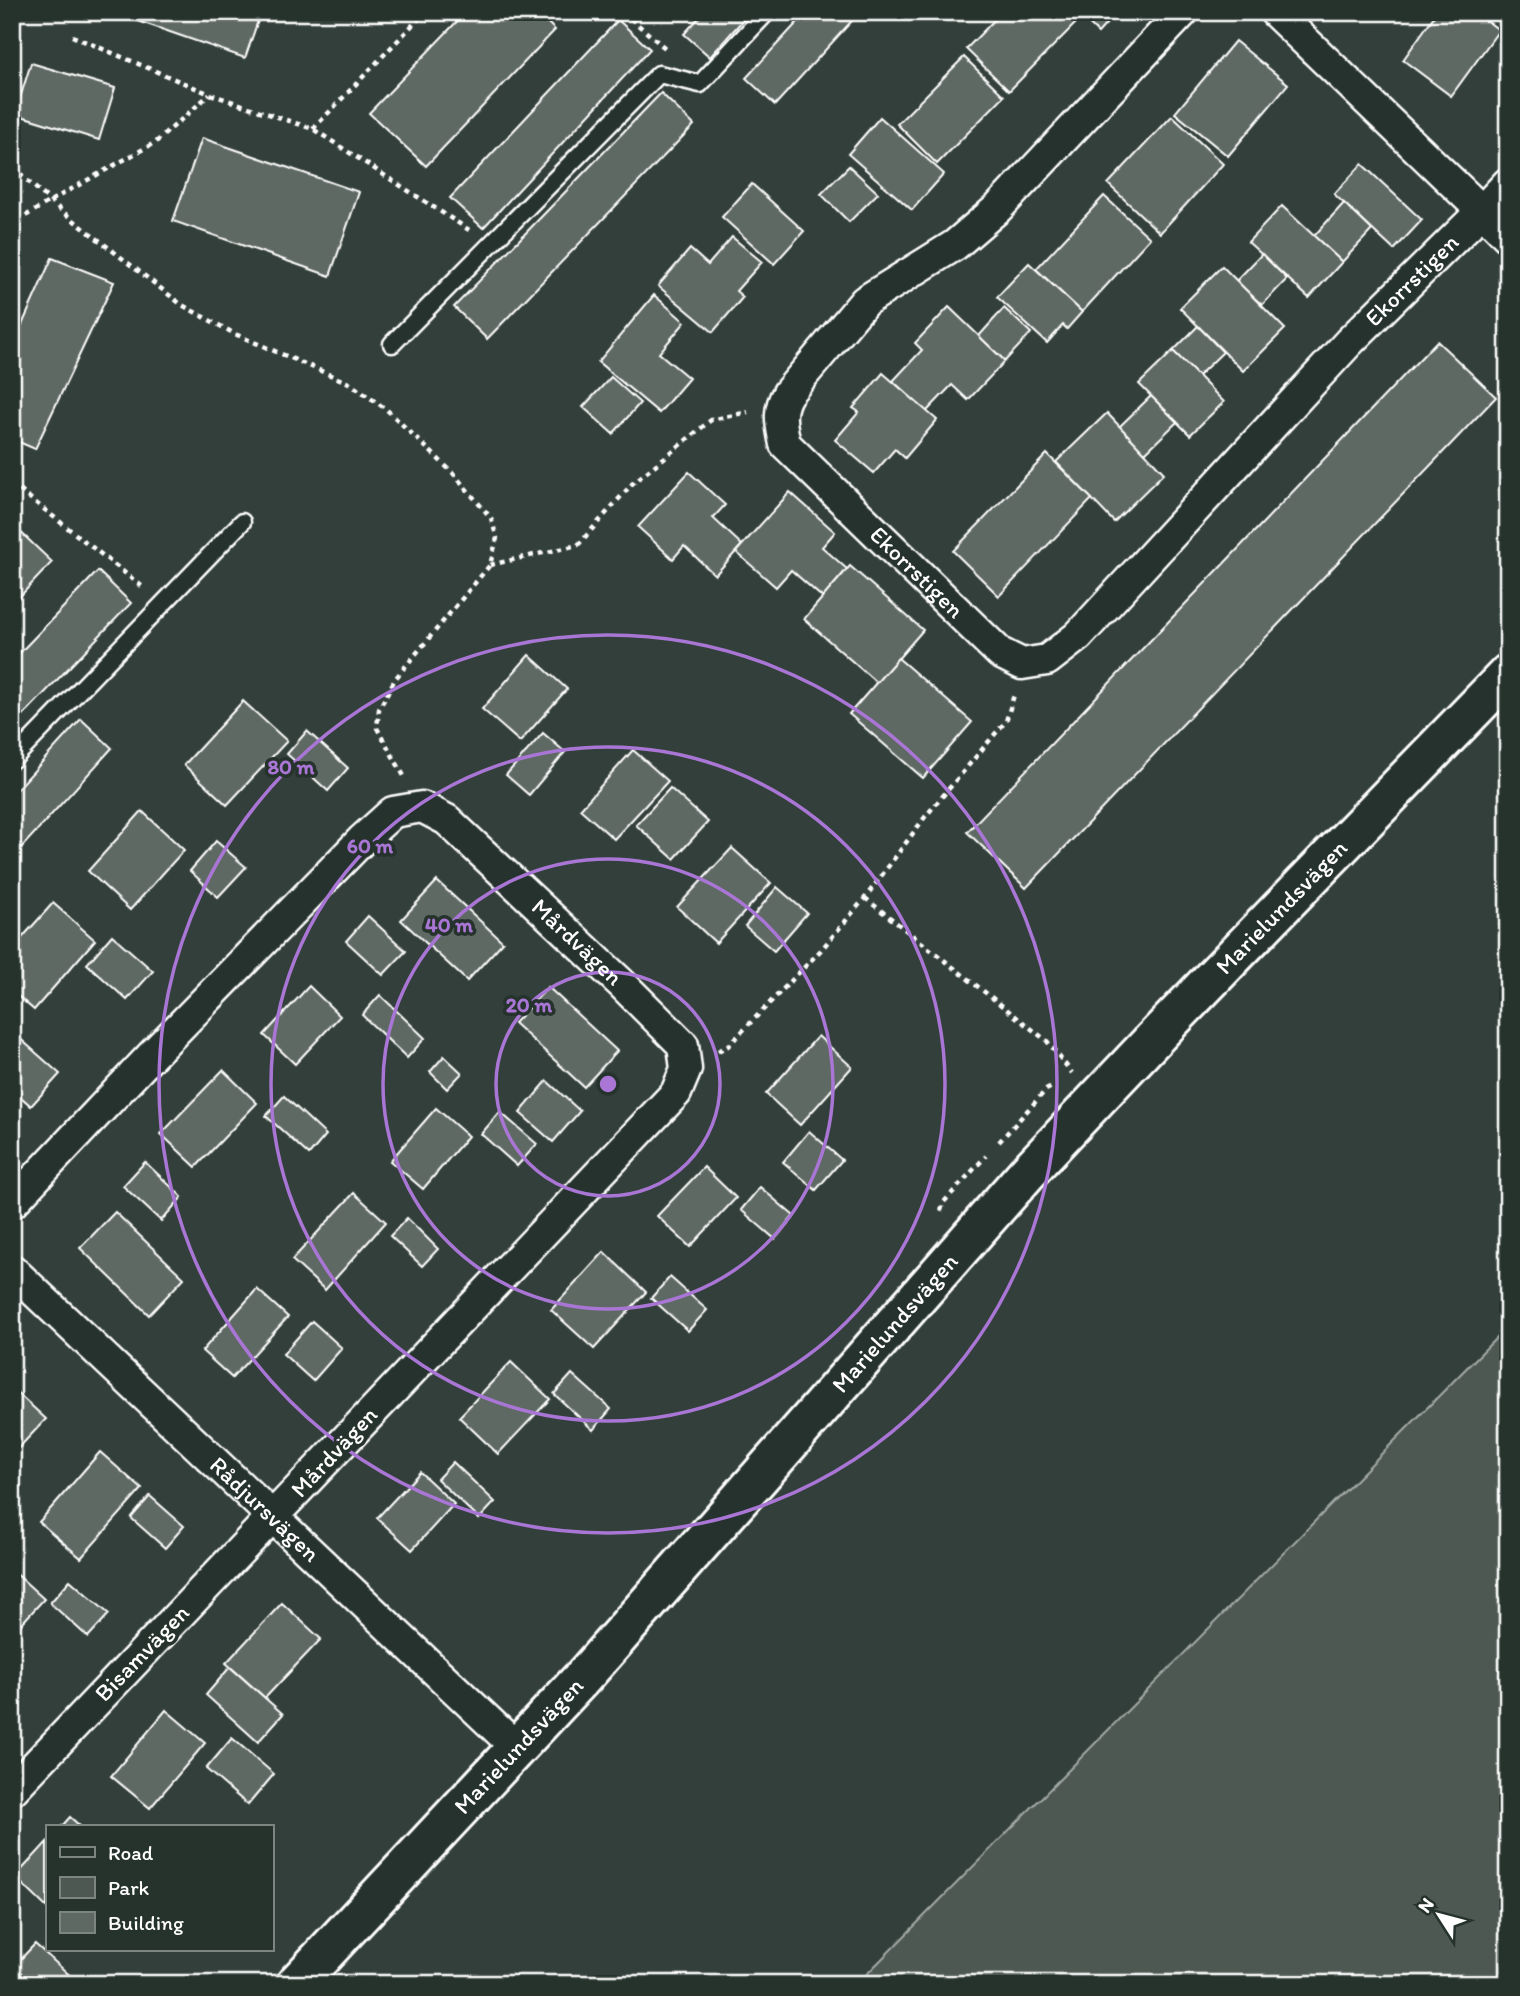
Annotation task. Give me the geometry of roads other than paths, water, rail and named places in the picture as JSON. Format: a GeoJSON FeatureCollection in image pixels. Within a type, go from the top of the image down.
{"type":"FeatureCollection","features":[{"type":"Feature","properties":{"kind":"street","name":"Ekorrstigen"},"geometry":{"type":"LineString","coordinates":[[1183,12],[998,208],[955,245],[865,301],[780,406],[779,419],[785,444],[1000,653],[1022,664],[1046,660],[1078,636],[1349,342],[1508,183]]}},
{"type":"Feature","properties":{"kind":"street"},"geometry":{"type":"LineString","coordinates":[[1275,12],[1508,237]]}},
{"type":"Feature","properties":{"kind":"street","name":"Marielundsvägen"},"geometry":{"type":"LineString","coordinates":[[296,1984],[593,1666],[1026,1174],[1508,674]]}},
{"type":"Feature","properties":{"kind":"street","name":"Mårdvägen"},"geometry":{"type":"LineString","coordinates":[[12,1203],[153,1054],[362,840],[393,812],[422,807],[447,820],[683,1045],[687,1069],[676,1093],[272,1518]]}},
{"type":"Feature","properties":{"kind":"street","name":"Rådjursvägen"},"geometry":{"type":"LineString","coordinates":[[12,1270],[517,1748]]}},
{"type":"Feature","properties":{"kind":"street","name":"Bisamvägen"},"geometry":{"type":"LineString","coordinates":[[12,1790],[272,1518]]}},
{"type":"Feature","properties":{"kind":"lane"},"geometry":{"type":"LineString","coordinates":[[392,344],[659,74],[700,84],[767,12]]}},
{"type":"Feature","properties":{"kind":"lane"},"geometry":{"type":"LineString","coordinates":[[12,760],[242,522]]}}]}
